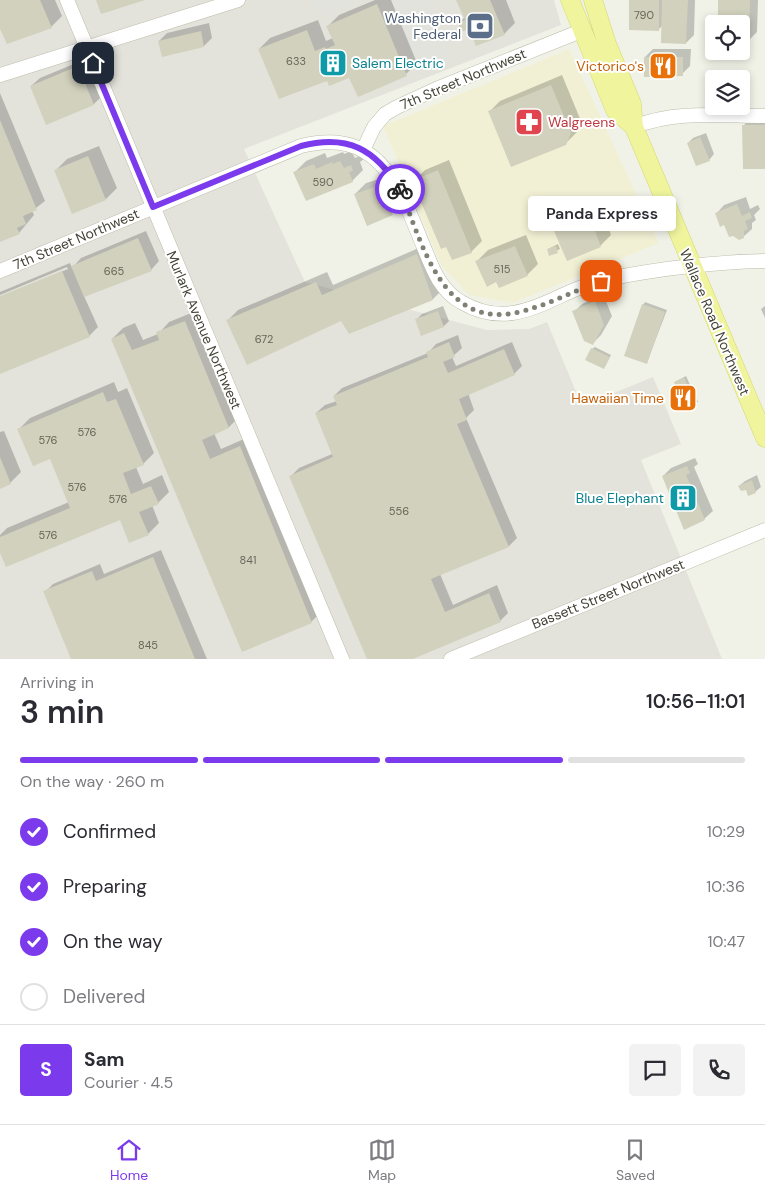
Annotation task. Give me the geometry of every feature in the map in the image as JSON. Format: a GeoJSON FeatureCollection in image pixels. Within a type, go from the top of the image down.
{"type":"FeatureCollection","features":[{"type":"Feature","properties":{"kind":"main road","name":"Wallace Road Northwest"},"geometry":{"type":"LineString","coordinates":[[570,0],[614,110],[634,127]]}},
{"type":"Feature","properties":{"kind":"main road","name":"Wallace Road Northwest"},"geometry":{"type":"LineString","coordinates":[[593,0],[632,104],[634,127],[764,435]]}},
{"type":"Feature","properties":{"kind":"street","name":"Murlark Avenue Northwest"},"geometry":{"type":"LineString","coordinates":[[67,0],[342,659]]}},
{"type":"Feature","properties":{"kind":"street"},"geometry":{"type":"LineString","coordinates":[[0,75],[238,0]]}},
{"type":"Feature","properties":{"kind":"street","name":"7th Street Northwest"},"geometry":{"type":"LineString","coordinates":[[0,271],[301,146],[318,142],[333,142],[349,144],[362,150],[374,127],[385,114],[397,107],[436,88],[582,31]]}},
{"type":"Feature","properties":{"kind":"street"},"geometry":{"type":"LineString","coordinates":[[634,127],[654,118],[669,116],[765,116]]}},
{"type":"Feature","properties":{"kind":"street"},"geometry":{"type":"LineString","coordinates":[[362,150],[386,166],[400,189],[435,274],[446,290],[460,301],[478,310],[494,314],[518,313],[601,281],[692,268],[765,261]]}},
{"type":"Feature","properties":{"kind":"street","name":"Bassett Street Northwest"},"geometry":{"type":"LineString","coordinates":[[451,659],[765,530]]}},
{"type":"Feature","properties":{"kind":"shaded area"},"geometry":{"type":"Polygon","coordinates":[[[0,0],[554,0],[561,25],[244,149],[305,282],[487,330],[529,329],[547,322],[582,406],[653,377],[681,444],[641,460],[722,659],[0,659],[0,0]]]}},
{"type":"Feature","properties":{"kind":"shaded area"},"geometry":{"type":"Polygon","coordinates":[[[310,0],[368,0],[318,17],[310,0]]]}},
{"type":"Feature","properties":{"kind":"shaded area"},"geometry":{"type":"Polygon","coordinates":[[[387,0],[431,0],[439,17],[449,60],[416,73],[396,14],[387,0]]]}},
{"type":"Feature","properties":{"kind":"shaded area"},"geometry":{"type":"Polygon","coordinates":[[[569,49],[659,243],[513,303],[469,295],[441,265],[383,126],[569,49]]]}},
{"type":"Feature","properties":{"kind":"building"},"geometry":{"type":"Polygon","coordinates":[[[0,0],[40,0],[52,28],[7,44],[0,29],[0,0]]]}},
{"type":"Feature","properties":{"kind":"building"},"geometry":{"type":"Polygon","coordinates":[[[96,0],[145,0],[101,14],[96,0]]]}},
{"type":"Feature","properties":{"kind":"building","name":"Washington Federal"},"geometry":{"type":"Polygon","coordinates":[[[456,0],[490,0],[505,35],[476,46],[469,29],[461,32],[458,23],[465,20],[456,0]]]}},
{"type":"Feature","properties":{"kind":"building"},"geometry":{"type":"Polygon","coordinates":[[[629,0],[659,0],[659,31],[629,30],[629,0]]]}},
{"type":"Feature","properties":{"kind":"building"},"geometry":{"type":"Polygon","coordinates":[[[662,0],[688,0],[686,44],[661,43],[662,0]]]}},
{"type":"Feature","properties":{"kind":"building"},"geometry":{"type":"Polygon","coordinates":[[[718,0],[750,0],[750,15],[718,15],[718,0]]]}},
{"type":"Feature","properties":{"kind":"building","name":"Salem Electric"},"geometry":{"type":"Polygon","coordinates":[[[377,4],[407,76],[358,97],[349,78],[329,86],[327,81],[279,99],[258,49],[307,30],[315,51],[325,47],[326,49],[335,45],[326,26],[377,4]]]}},
{"type":"Feature","properties":{"kind":"building"},"geometry":{"type":"Polygon","coordinates":[[[201,31],[204,47],[162,57],[158,41],[201,31]]]}},
{"type":"Feature","properties":{"kind":"building","name":"Victorico's"},"geometry":{"type":"Polygon","coordinates":[[[644,57],[683,57],[683,76],[644,77],[644,57]]]}},
{"type":"Feature","properties":{"kind":"building"},"geometry":{"type":"Polygon","coordinates":[[[78,66],[94,105],[46,125],[30,86],[78,66]]]}},
{"type":"Feature","properties":{"kind":"building","name":"Walgreens"},"geometry":{"type":"Polygon","coordinates":[[[551,85],[571,133],[566,145],[511,167],[488,111],[551,85]]]}},
{"type":"Feature","properties":{"kind":"building"},"geometry":{"type":"Polygon","coordinates":[[[0,120],[37,210],[23,216],[26,224],[17,228],[20,234],[0,242],[0,120]]]}},
{"type":"Feature","properties":{"kind":"building"},"geometry":{"type":"Polygon","coordinates":[[[742,125],[765,125],[765,169],[743,169],[742,125]]]}},
{"type":"Feature","properties":{"kind":"building"},"geometry":{"type":"Polygon","coordinates":[[[700,137],[710,161],[696,166],[687,143],[700,137]]]}},
{"type":"Feature","properties":{"kind":"building"},"geometry":{"type":"Polygon","coordinates":[[[88,156],[106,200],[72,214],[54,170],[88,156]]]}},
{"type":"Feature","properties":{"kind":"building"},"geometry":{"type":"Polygon","coordinates":[[[340,161],[344,168],[351,165],[353,171],[349,172],[353,182],[306,201],[293,172],[314,164],[316,169],[332,162],[333,164],[340,161]]]}},
{"type":"Feature","properties":{"kind":"building"},"geometry":{"type":"Polygon","coordinates":[[[438,170],[472,253],[452,260],[446,247],[441,249],[412,181],[438,170]]]}},
{"type":"Feature","properties":{"kind":"building"},"geometry":{"type":"Polygon","coordinates":[[[378,186],[393,215],[367,226],[354,194],[378,186]]]}},
{"type":"Feature","properties":{"kind":"building"},"geometry":{"type":"Polygon","coordinates":[[[737,204],[742,216],[750,212],[752,218],[745,221],[748,229],[744,231],[744,238],[739,240],[733,236],[729,237],[724,225],[720,227],[715,213],[737,204]]]}},
{"type":"Feature","properties":{"kind":"building"},"geometry":{"type":"Polygon","coordinates":[[[590,218],[601,247],[567,261],[554,231],[590,218]]]}},
{"type":"Feature","properties":{"kind":"building"},"geometry":{"type":"Polygon","coordinates":[[[138,238],[152,271],[84,297],[71,266],[138,238]]]}},
{"type":"Feature","properties":{"kind":"building"},"geometry":{"type":"Polygon","coordinates":[[[515,246],[528,276],[499,288],[496,282],[487,287],[475,261],[515,246]]]}},
{"type":"Feature","properties":{"kind":"building"},"geometry":{"type":"Polygon","coordinates":[[[556,246],[558,253],[549,256],[547,249],[556,246]]]}},
{"type":"Feature","properties":{"kind":"building"},"geometry":{"type":"Polygon","coordinates":[[[417,254],[433,300],[349,334],[341,321],[247,365],[226,320],[316,282],[322,295],[417,254]]]}},
{"type":"Feature","properties":{"kind":"building"},"geometry":{"type":"Polygon","coordinates":[[[62,271],[90,337],[0,374],[0,296],[62,271]]]}},
{"type":"Feature","properties":{"kind":"building"},"geometry":{"type":"Polygon","coordinates":[[[595,301],[604,325],[593,345],[584,341],[572,311],[595,301]]]}},
{"type":"Feature","properties":{"kind":"building"},"geometry":{"type":"Polygon","coordinates":[[[642,304],[665,312],[647,364],[624,356],[642,304]]]}},
{"type":"Feature","properties":{"kind":"building"},"geometry":{"type":"Polygon","coordinates":[[[438,311],[444,327],[421,336],[415,319],[438,311]]]}},
{"type":"Feature","properties":{"kind":"building"},"geometry":{"type":"Polygon","coordinates":[[[185,321],[229,428],[202,440],[210,459],[240,446],[312,623],[242,652],[111,339],[124,333],[132,350],[159,340],[156,332],[185,321]]]}},
{"type":"Feature","properties":{"kind":"building"},"geometry":{"type":"Polygon","coordinates":[[[449,342],[455,357],[443,362],[448,373],[504,349],[515,375],[459,399],[467,420],[457,424],[509,547],[431,579],[445,612],[489,593],[501,622],[413,659],[367,659],[289,476],[333,457],[315,413],[337,405],[333,396],[428,357],[426,352],[449,342]]]}},
{"type":"Feature","properties":{"kind":"building"},"geometry":{"type":"Polygon","coordinates":[[[591,348],[610,357],[604,369],[585,360],[591,348]]]}},
{"type":"Feature","properties":{"kind":"building","name":"Hawaiian Time"},"geometry":{"type":"Polygon","coordinates":[[[684,377],[696,405],[679,412],[670,390],[676,388],[674,382],[684,377]]]}},
{"type":"Feature","properties":{"kind":"building"},"geometry":{"type":"Polygon","coordinates":[[[103,392],[107,402],[116,399],[144,465],[123,473],[131,494],[151,486],[159,504],[139,512],[149,535],[129,543],[120,520],[6,567],[0,553],[0,537],[70,508],[50,459],[33,466],[17,429],[103,392]]]}},
{"type":"Feature","properties":{"kind":"building"},"geometry":{"type":"Polygon","coordinates":[[[0,457],[11,484],[0,489],[0,457]]]}},
{"type":"Feature","properties":{"kind":"building","name":"Blue Elephant"},"geometry":{"type":"Polygon","coordinates":[[[687,466],[690,473],[686,475],[705,520],[684,530],[662,476],[687,466]]]}},
{"type":"Feature","properties":{"kind":"building"},"geometry":{"type":"Polygon","coordinates":[[[752,480],[756,493],[748,496],[746,490],[741,491],[738,486],[752,480]]]}},
{"type":"Feature","properties":{"kind":"building"},"geometry":{"type":"Polygon","coordinates":[[[153,557],[195,659],[71,659],[43,591],[92,571],[96,581],[153,557]]]}},
{"type":"Feature","properties":{"kind":"way so far"},"geometry":{"type":"LineString","coordinates":[[400,189],[435,274],[446,290],[460,301],[478,310],[494,314],[518,313],[538,307],[601,281]]}},
{"type":"Feature","properties":{"kind":"place","name":"Washington Federal"},"geometry":{"type":"Point","coordinates":[480,26]}},
{"type":"Feature","properties":{"kind":"place","name":"Salem Electric"},"geometry":{"type":"Point","coordinates":[333,63]}},
{"type":"Feature","properties":{"kind":"place","name":"Victorico's"},"geometry":{"type":"Point","coordinates":[663,66]}},
{"type":"Feature","properties":{"kind":"place","name":"Walgreens"},"geometry":{"type":"Point","coordinates":[529,122]}},
{"type":"Feature","properties":{"kind":"place","name":"Panda Express"},"geometry":{"type":"Point","coordinates":[601,281]}},
{"type":"Feature","properties":{"kind":"place","name":"Hawaiian Time"},"geometry":{"type":"Point","coordinates":[683,398]}},
{"type":"Feature","properties":{"kind":"place","name":"Blue Elephant"},"geometry":{"type":"Point","coordinates":[683,498]}},
{"type":"Feature","properties":{"kind":"route"},"geometry":{"type":"LineString","coordinates":[[93,63],[153,207],[301,146],[318,142],[349,144],[362,150],[386,166],[400,189]]}}]}
